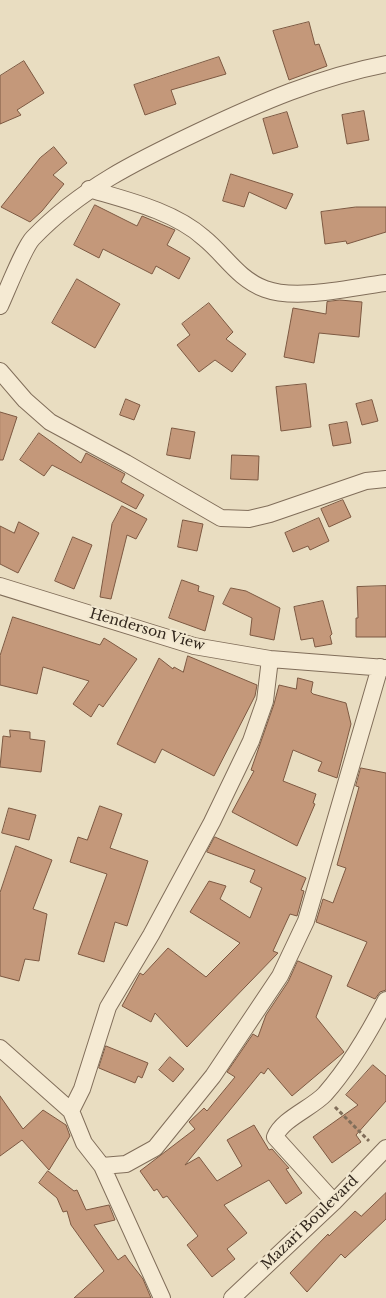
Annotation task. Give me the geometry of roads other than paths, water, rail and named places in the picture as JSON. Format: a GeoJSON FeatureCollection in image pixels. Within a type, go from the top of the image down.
{"type":"FeatureCollection","features":[{"type":"Feature","properties":{"kind":"street"},"geometry":{"type":"LineString","coordinates":[[0,306],[31,239],[89,189],[127,165],[268,98],[350,71],[386,64]]}},
{"type":"Feature","properties":{"kind":"street"},"geometry":{"type":"LineString","coordinates":[[89,189],[156,209],[204,237],[236,272],[265,289],[302,294],[386,283]]}},
{"type":"Feature","properties":{"kind":"street"},"geometry":{"type":"LineString","coordinates":[[0,371],[25,400],[50,422],[126,462],[221,518],[249,519],[366,481],[386,479]]}},
{"type":"Feature","properties":{"kind":"street","name":"Henderson View"},"geometry":{"type":"LineString","coordinates":[[0,587],[194,646],[270,659],[383,667]]}},
{"type":"Feature","properties":{"kind":"street"},"geometry":{"type":"LineString","coordinates":[[70,1112],[82,1089],[108,1007],[151,935],[212,822],[250,741],[265,701],[270,659]]}},
{"type":"Feature","properties":{"kind":"street"},"geometry":{"type":"LineString","coordinates":[[102,1166],[126,1164],[155,1148],[213,1076],[280,976],[306,921],[383,667]]}},
{"type":"Feature","properties":{"kind":"street"},"geometry":{"type":"LineString","coordinates":[[334,1202],[275,1136],[303,1110],[324,1096],[374,1024],[386,1000]]}},
{"type":"Feature","properties":{"kind":"street"},"geometry":{"type":"LineString","coordinates":[[0,1048],[70,1112],[84,1143],[102,1166],[162,1298]]}},
{"type":"Feature","properties":{"kind":"street","name":"Mazari Boulevard"},"geometry":{"type":"LineString","coordinates":[[232,1298],[334,1202],[383,1151]]}}]}
